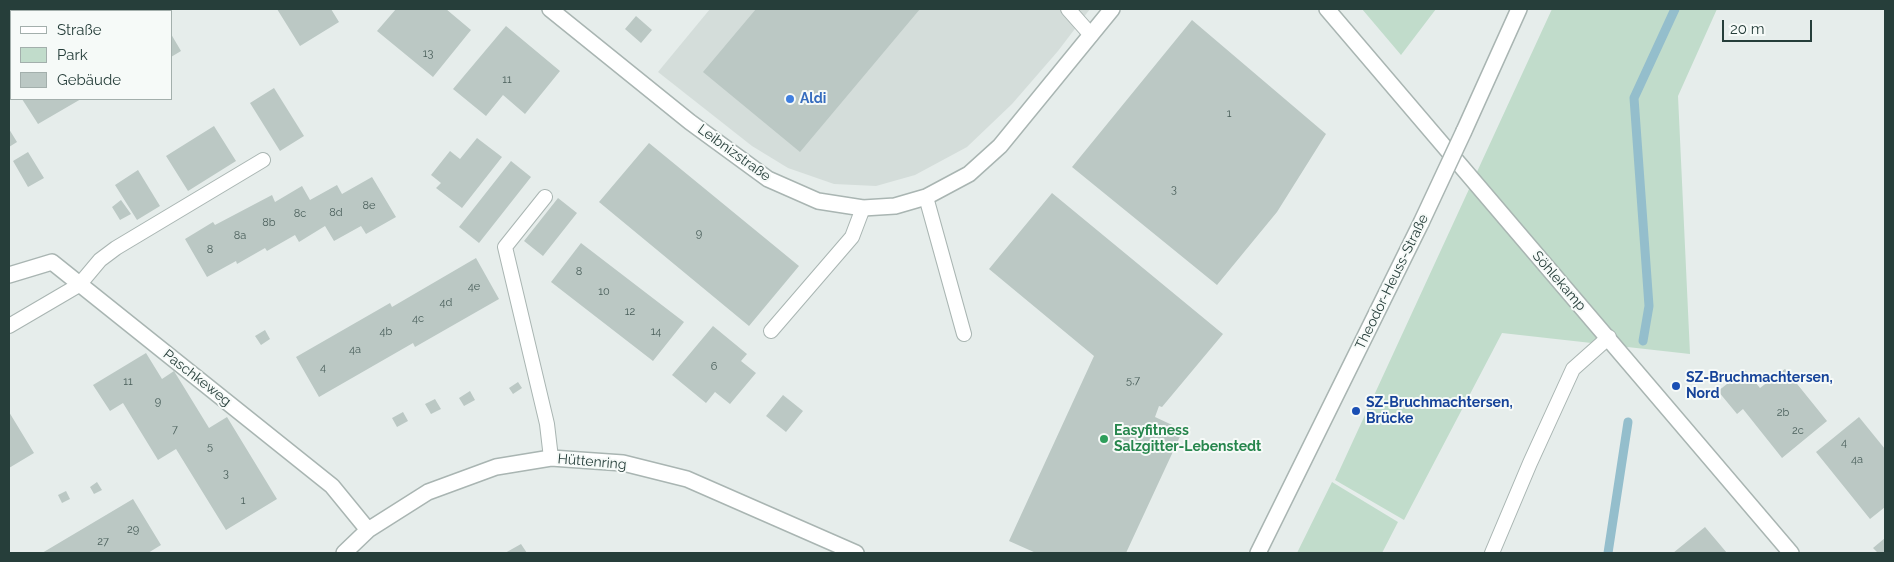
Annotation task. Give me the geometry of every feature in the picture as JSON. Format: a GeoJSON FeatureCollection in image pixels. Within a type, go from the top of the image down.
{"type":"FeatureCollection","features":[{"type":"Feature","properties":{"kind":"street","name":"Leibnizstraße"},"geometry":{"type":"LineString","coordinates":[[550,9],[690,122],[768,179],[818,201],[863,208],[895,206],[926,197],[969,174],[1000,146],[1112,9]]}},
{"type":"Feature","properties":{"kind":"street","name":"Söhlekamp"},"geometry":{"type":"LineString","coordinates":[[1327,9],[1609,337],[1790,553]]}},
{"type":"Feature","properties":{"kind":"street","name":"Theodor-Heuss-Straße"},"geometry":{"type":"LineString","coordinates":[[1258,553],[1420,223],[1519,9]]}},
{"type":"Feature","properties":{"kind":"street","name":"Paschkeweg"},"geometry":{"type":"LineString","coordinates":[[9,275],[52,262],[332,486],[368,530]]}},
{"type":"Feature","properties":{"kind":"street","name":"Hüttenring"},"geometry":{"type":"LineString","coordinates":[[344,553],[368,530],[428,492],[496,467],[551,458],[623,463],[687,479],[853,552]]}},
{"type":"Feature","properties":{"kind":"lane"},"geometry":{"type":"LineString","coordinates":[[1068,9],[1091,35]]}},
{"type":"Feature","properties":{"kind":"lane"},"geometry":{"type":"LineString","coordinates":[[9,326],[80,285],[100,260],[116,248],[263,160]]}},
{"type":"Feature","properties":{"kind":"lane"},"geometry":{"type":"LineString","coordinates":[[545,197],[505,246],[547,424],[551,458]]}},
{"type":"Feature","properties":{"kind":"lane"},"geometry":{"type":"LineString","coordinates":[[926,197],[964,334]]}},
{"type":"Feature","properties":{"kind":"lane"},"geometry":{"type":"LineString","coordinates":[[771,331],[852,237],[863,208]]}},
{"type":"Feature","properties":{"kind":"lane"},"geometry":{"type":"LineString","coordinates":[[1492,553],[1573,369],[1609,337]]}},
{"type":"Feature","properties":{"kind":"shaded area"},"geometry":{"type":"Polygon","coordinates":[[[710,9],[1090,9],[1058,51],[1012,104],[967,147],[915,175],[876,186],[834,184],[788,168],[752,146],[658,72],[710,9]]]}},
{"type":"Feature","properties":{"kind":"green space"},"geometry":{"type":"Polygon","coordinates":[[[1362,9],[1436,9],[1401,55],[1362,9]]]}},
{"type":"Feature","properties":{"kind":"green space"},"geometry":{"type":"Polygon","coordinates":[[[1552,9],[1717,9],[1678,96],[1690,354],[1502,333],[1404,520],[1335,480],[1552,9]]]}},
{"type":"Feature","properties":{"kind":"green space"},"geometry":{"type":"Polygon","coordinates":[[[1332,482],[1398,522],[1382,553],[1297,553],[1332,482]]]}},
{"type":"Feature","properties":{"kind":"building"},"geometry":{"type":"Polygon","coordinates":[[[277,9],[331,9],[339,22],[300,46],[277,9]]]}},
{"type":"Feature","properties":{"kind":"building"},"geometry":{"type":"Polygon","coordinates":[[[396,9],[446,9],[471,30],[433,77],[377,31],[396,9]]]}},
{"type":"Feature","properties":{"kind":"building","name":"Aldi"},"geometry":{"type":"Polygon","coordinates":[[[756,9],[920,9],[800,152],[703,72],[756,9]]]}},
{"type":"Feature","properties":{"kind":"building"},"geometry":{"type":"Polygon","coordinates":[[[636,16],[652,30],[641,43],[625,29],[636,16]]]}},
{"type":"Feature","properties":{"kind":"building"},"geometry":{"type":"Polygon","coordinates":[[[1192,20],[1326,134],[1277,212],[1217,285],[1072,167],[1192,20]]]}},
{"type":"Feature","properties":{"kind":"building"},"geometry":{"type":"Polygon","coordinates":[[[506,26],[560,71],[525,114],[503,95],[486,116],[453,89],[506,26]]]}},
{"type":"Feature","properties":{"kind":"building"},"geometry":{"type":"Polygon","coordinates":[[[172,36],[181,51],[172,56],[172,36]]]}},
{"type":"Feature","properties":{"kind":"building"},"geometry":{"type":"Polygon","coordinates":[[[274,88],[304,136],[280,151],[250,103],[274,88]]]}},
{"type":"Feature","properties":{"kind":"building"},"geometry":{"type":"Polygon","coordinates":[[[23,100],[79,100],[38,124],[23,100]]]}},
{"type":"Feature","properties":{"kind":"building"},"geometry":{"type":"Polygon","coordinates":[[[214,126],[236,161],[188,191],[166,156],[214,126]]]}},
{"type":"Feature","properties":{"kind":"building"},"geometry":{"type":"Polygon","coordinates":[[[9,129],[17,142],[9,147],[9,129]]]}},
{"type":"Feature","properties":{"kind":"building"},"geometry":{"type":"Polygon","coordinates":[[[477,138],[502,157],[462,208],[436,188],[441,183],[431,175],[450,151],[460,159],[477,138]]]}},
{"type":"Feature","properties":{"kind":"building"},"geometry":{"type":"Polygon","coordinates":[[[649,143],[799,266],[749,326],[599,202],[649,143]]]}},
{"type":"Feature","properties":{"kind":"building"},"geometry":{"type":"Polygon","coordinates":[[[28,152],[44,178],[28,187],[13,161],[28,152]]]}},
{"type":"Feature","properties":{"kind":"building"},"geometry":{"type":"Polygon","coordinates":[[[511,161],[531,177],[479,243],[459,227],[511,161]]]}},
{"type":"Feature","properties":{"kind":"building"},"geometry":{"type":"Polygon","coordinates":[[[138,170],[160,206],[137,220],[115,185],[138,170]]]}},
{"type":"Feature","properties":{"kind":"building"},"geometry":{"type":"Polygon","coordinates":[[[372,177],[396,217],[366,234],[361,226],[334,241],[325,226],[299,242],[295,235],[267,251],[265,248],[237,264],[236,261],[207,277],[185,239],[213,222],[215,225],[272,195],[275,202],[302,186],[310,200],[337,185],[342,194],[372,177]]]}},
{"type":"Feature","properties":{"kind":"building"},"geometry":{"type":"Polygon","coordinates":[[[1052,193],[1223,334],[1162,407],[1159,406],[1155,417],[1183,430],[1126,553],[1036,553],[1009,541],[1094,356],[989,269],[1052,193]]]}},
{"type":"Feature","properties":{"kind":"building"},"geometry":{"type":"Polygon","coordinates":[[[558,198],[577,213],[543,256],[524,241],[558,198]]]}},
{"type":"Feature","properties":{"kind":"building"},"geometry":{"type":"Polygon","coordinates":[[[121,200],[131,214],[120,220],[112,207],[121,200]]]}},
{"type":"Feature","properties":{"kind":"building"},"geometry":{"type":"Polygon","coordinates":[[[581,243],[684,322],[653,361],[551,282],[581,243]]]}},
{"type":"Feature","properties":{"kind":"building"},"geometry":{"type":"Polygon","coordinates":[[[476,258],[499,299],[415,347],[413,343],[319,397],[296,357],[390,303],[392,307],[476,258]]]}},
{"type":"Feature","properties":{"kind":"building"},"geometry":{"type":"Polygon","coordinates":[[[713,326],[747,354],[741,361],[756,373],[730,404],[715,392],[706,403],[672,375],[713,326]]]}},
{"type":"Feature","properties":{"kind":"building"},"geometry":{"type":"Polygon","coordinates":[[[265,330],[270,339],[261,345],[255,336],[265,330]]]}},
{"type":"Feature","properties":{"kind":"building"},"geometry":{"type":"Polygon","coordinates":[[[146,353],[162,379],[174,371],[209,428],[227,417],[277,499],[226,530],[176,449],[158,460],[123,403],[110,411],[93,385],[146,353]]]}},
{"type":"Feature","properties":{"kind":"building"},"geometry":{"type":"Polygon","coordinates":[[[1785,369],[1827,421],[1782,458],[1743,409],[1737,414],[1718,391],[1745,370],[1760,388],[1785,369]]]}},
{"type":"Feature","properties":{"kind":"building"},"geometry":{"type":"Polygon","coordinates":[[[518,382],[522,388],[513,394],[509,388],[518,382]]]}},
{"type":"Feature","properties":{"kind":"building"},"geometry":{"type":"Polygon","coordinates":[[[470,391],[475,400],[464,406],[459,398],[470,391]]]}},
{"type":"Feature","properties":{"kind":"building"},"geometry":{"type":"Polygon","coordinates":[[[783,395],[803,411],[786,432],[766,416],[783,395]]]}},
{"type":"Feature","properties":{"kind":"building"},"geometry":{"type":"Polygon","coordinates":[[[435,399],[441,409],[431,414],[425,404],[435,399]]]}},
{"type":"Feature","properties":{"kind":"building"},"geometry":{"type":"Polygon","coordinates":[[[9,412],[34,453],[9,468],[9,412]]]}},
{"type":"Feature","properties":{"kind":"building"},"geometry":{"type":"Polygon","coordinates":[[[403,412],[408,421],[397,427],[392,418],[403,412]]]}},
{"type":"Feature","properties":{"kind":"building"},"geometry":{"type":"Polygon","coordinates":[[[1859,417],[1885,449],[1885,507],[1870,519],[1816,452],[1859,417]]]}},
{"type":"Feature","properties":{"kind":"building"},"geometry":{"type":"Polygon","coordinates":[[[97,482],[102,490],[94,494],[90,487],[97,482]]]}},
{"type":"Feature","properties":{"kind":"building"},"geometry":{"type":"Polygon","coordinates":[[[66,491],[70,499],[62,503],[58,495],[66,491]]]}},
{"type":"Feature","properties":{"kind":"building"},"geometry":{"type":"Polygon","coordinates":[[[133,499],[161,545],[148,553],[42,553],[133,499]]]}},
{"type":"Feature","properties":{"kind":"building"},"geometry":{"type":"Polygon","coordinates":[[[1705,527],[1727,553],[1673,553],[1705,527]]]}},
{"type":"Feature","properties":{"kind":"building"},"geometry":{"type":"Polygon","coordinates":[[[1885,538],[1885,553],[1878,553],[1873,548],[1885,538]]]}},
{"type":"Feature","properties":{"kind":"building"},"geometry":{"type":"Polygon","coordinates":[[[521,544],[527,553],[505,553],[521,544]]]}},
{"type":"Feature","properties":{"kind":"waterway"},"geometry":{"type":"LineString","coordinates":[[1643,341],[1649,306],[1634,98],[1675,9]]}},
{"type":"Feature","properties":{"kind":"waterway"},"geometry":{"type":"LineString","coordinates":[[1608,553],[1628,422]]}},
{"type":"Feature","properties":{"kind":"place","name":"Aldi"},"geometry":{"type":"Point","coordinates":[790,99]}},
{"type":"Feature","properties":{"kind":"place","name":"SZ-Bruchmachtersen, Nord"},"geometry":{"type":"Point","coordinates":[1676,386]}},
{"type":"Feature","properties":{"kind":"place","name":"SZ-Bruchmachtersen, Brücke"},"geometry":{"type":"Point","coordinates":[1356,411]}},
{"type":"Feature","properties":{"kind":"place","name":"Easyfitness Salzgitter-Lebenstedt"},"geometry":{"type":"Point","coordinates":[1104,439]}}]}
